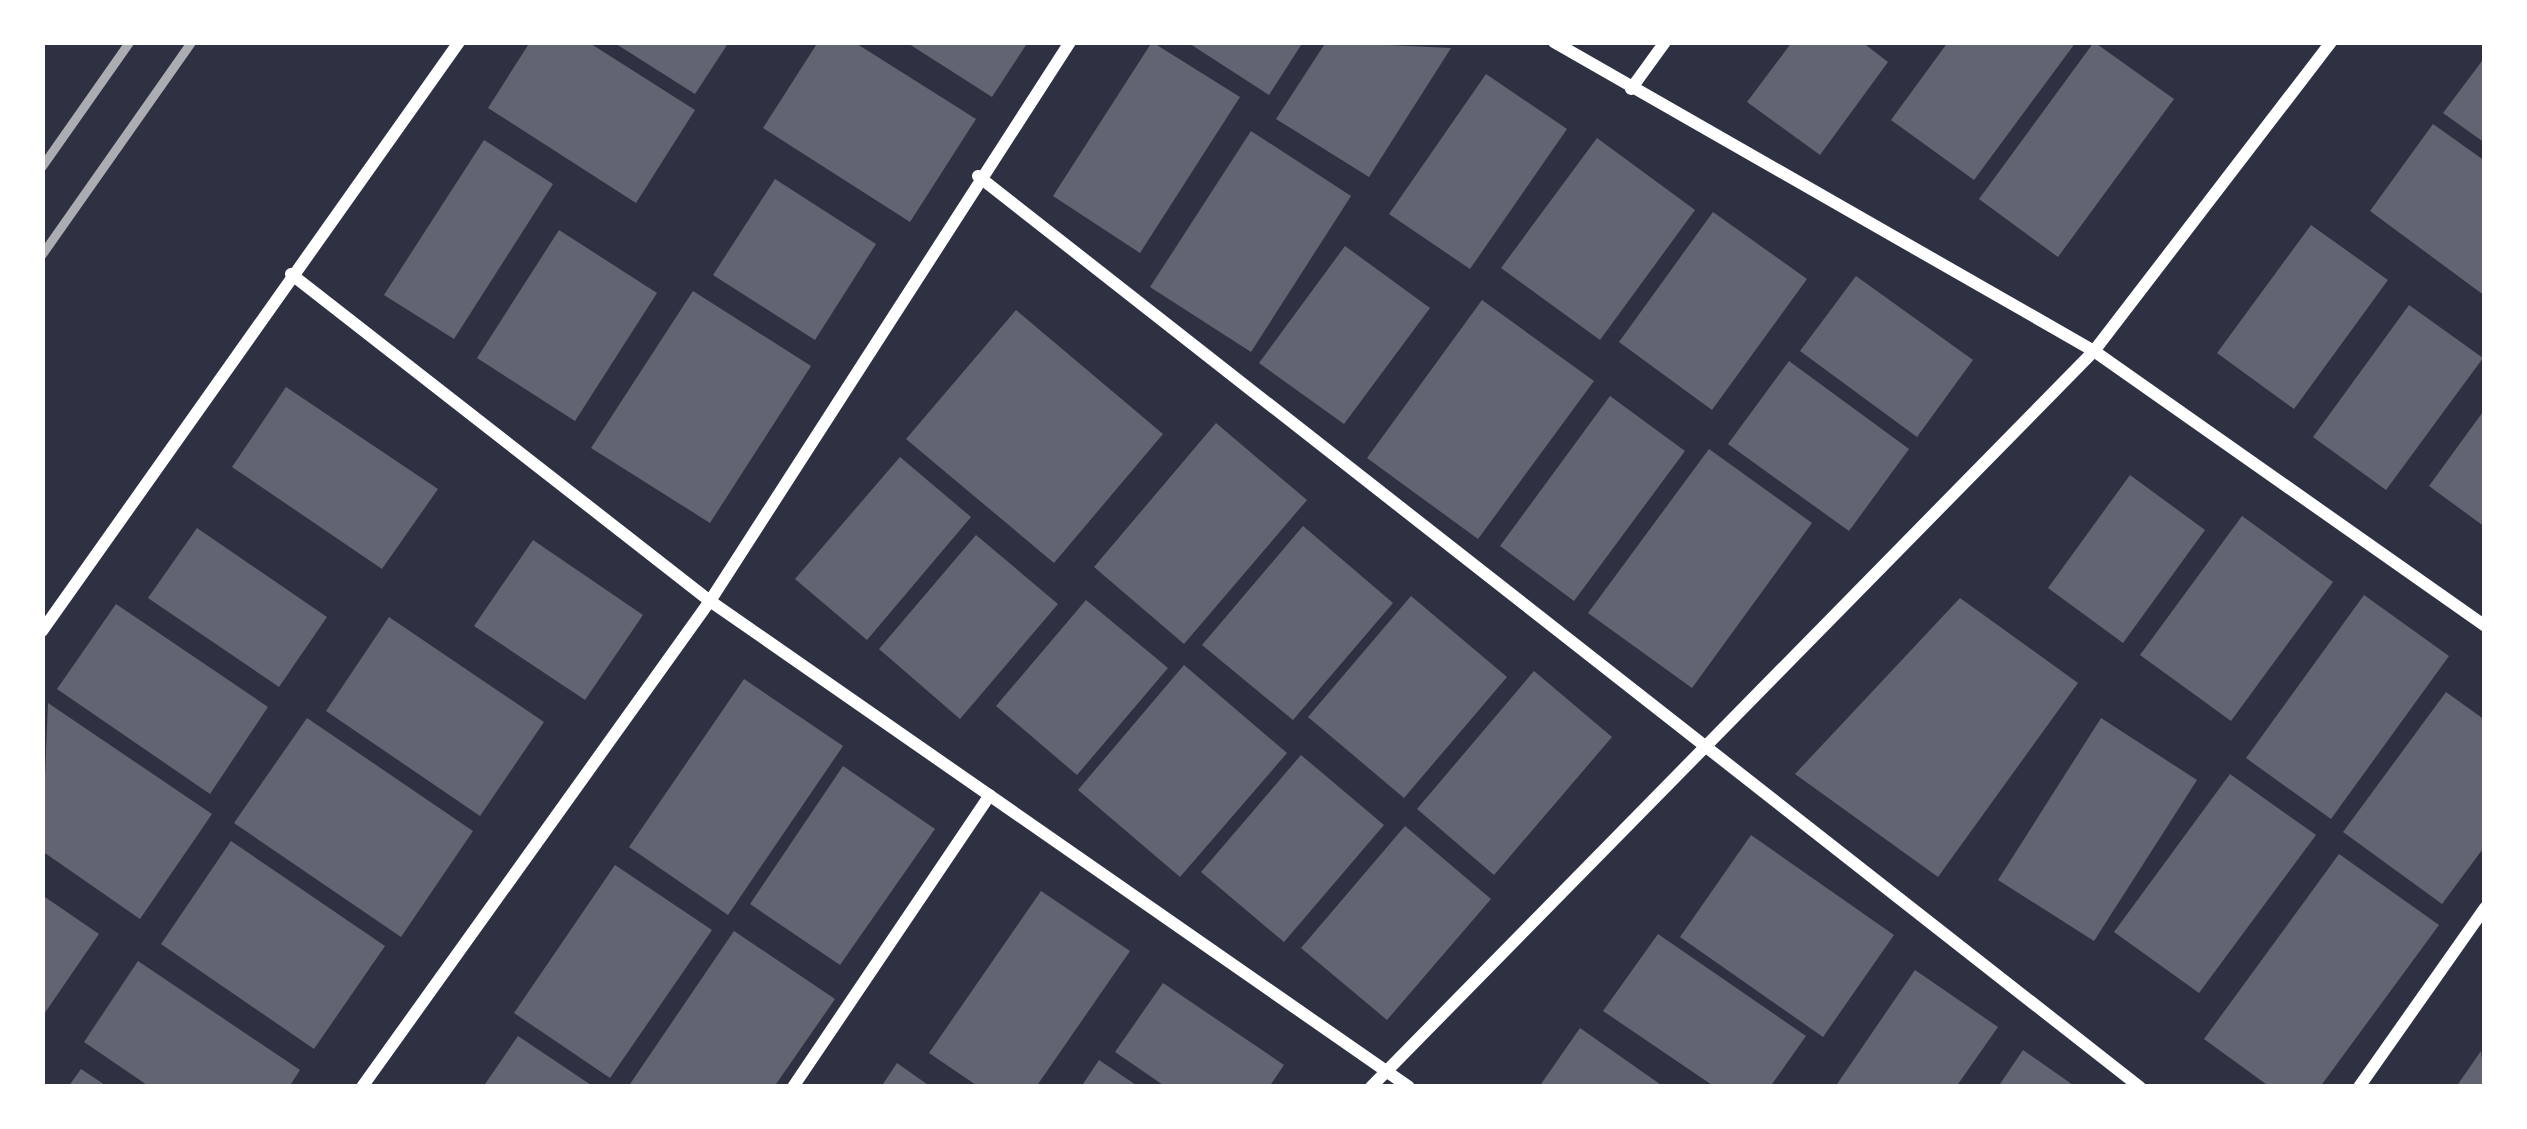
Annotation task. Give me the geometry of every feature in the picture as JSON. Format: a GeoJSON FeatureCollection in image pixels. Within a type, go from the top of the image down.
{"type":"FeatureCollection","features":[{"type":"Feature","properties":{"kind":"street"},"geometry":{"type":"LineString","coordinates":[[42,631],[459,42]]}},
{"type":"Feature","properties":{"kind":"street"},"geometry":{"type":"LineString","coordinates":[[362,1087],[710,601],[978,176],[1070,42]]}},
{"type":"Feature","properties":{"kind":"street"},"geometry":{"type":"LineString","coordinates":[[1554,42],[2094,351],[2485,626]]}},
{"type":"Feature","properties":{"kind":"street"},"geometry":{"type":"LineString","coordinates":[[1630,89],[1665,42]]}},
{"type":"Feature","properties":{"kind":"street"},"geometry":{"type":"LineString","coordinates":[[1371,1087],[2094,351],[2331,42]]}},
{"type":"Feature","properties":{"kind":"street"},"geometry":{"type":"LineString","coordinates":[[978,176],[2140,1087]]}},
{"type":"Feature","properties":{"kind":"street"},"geometry":{"type":"LineString","coordinates":[[291,274],[710,601],[1409,1087]]}},
{"type":"Feature","properties":{"kind":"street"},"geometry":{"type":"LineString","coordinates":[[793,1087],[989,795]]}},
{"type":"Feature","properties":{"kind":"street"},"geometry":{"type":"LineString","coordinates":[[2359,1087],[2485,908]]}},
{"type":"Feature","properties":{"kind":"building"},"geometry":{"type":"Polygon","coordinates":[[[530,42],[588,42],[695,110],[636,203],[488,108],[530,42]]]}},
{"type":"Feature","properties":{"kind":"building"},"geometry":{"type":"Polygon","coordinates":[[[613,42],[729,42],[695,94],[613,42]]]}},
{"type":"Feature","properties":{"kind":"building"},"geometry":{"type":"Polygon","coordinates":[[[818,42],[854,42],[976,119],[910,222],[763,128],[818,42]]]}},
{"type":"Feature","properties":{"kind":"building"},"geometry":{"type":"Polygon","coordinates":[[[906,42],[1028,42],[992,97],[906,42]]]}},
{"type":"Feature","properties":{"kind":"building"},"geometry":{"type":"Polygon","coordinates":[[[1152,42],[1240,97],[1140,253],[1053,196],[1152,42]]]}},
{"type":"Feature","properties":{"kind":"building"},"geometry":{"type":"Polygon","coordinates":[[[1187,42],[1303,42],[1269,95],[1187,42]]]}},
{"type":"Feature","properties":{"kind":"building"},"geometry":{"type":"Polygon","coordinates":[[[1326,42],[1451,48],[1369,177],[1276,119],[1326,42]]]}},
{"type":"Feature","properties":{"kind":"building"},"geometry":{"type":"Polygon","coordinates":[[[1792,42],[1862,42],[1888,62],[1820,155],[1747,102],[1792,42]]]}},
{"type":"Feature","properties":{"kind":"building"},"geometry":{"type":"Polygon","coordinates":[[[1948,42],[2076,42],[1974,180],[1891,120],[1948,42]]]}},
{"type":"Feature","properties":{"kind":"building"},"geometry":{"type":"Polygon","coordinates":[[[2094,42],[2174,99],[2058,257],[1979,199],[2094,42]]]}},
{"type":"Feature","properties":{"kind":"building"},"geometry":{"type":"Polygon","coordinates":[[[2485,57],[2485,143],[2443,113],[2485,57]]]}},
{"type":"Feature","properties":{"kind":"building"},"geometry":{"type":"Polygon","coordinates":[[[1486,74],[1567,129],[1470,269],[1389,214],[1486,74]]]}},
{"type":"Feature","properties":{"kind":"building"},"geometry":{"type":"Polygon","coordinates":[[[2433,124],[2485,161],[2485,296],[2370,211],[2433,124]]]}},
{"type":"Feature","properties":{"kind":"building"},"geometry":{"type":"Polygon","coordinates":[[[1251,131],[1351,196],[1251,352],[1150,287],[1251,131]]]}},
{"type":"Feature","properties":{"kind":"building"},"geometry":{"type":"Polygon","coordinates":[[[1597,138],[1695,210],[1600,340],[1501,268],[1597,138]]]}},
{"type":"Feature","properties":{"kind":"building"},"geometry":{"type":"Polygon","coordinates":[[[484,140],[553,184],[454,339],[384,295],[484,140]]]}},
{"type":"Feature","properties":{"kind":"building"},"geometry":{"type":"Polygon","coordinates":[[[775,179],[876,244],[815,340],[713,275],[775,179]]]}},
{"type":"Feature","properties":{"kind":"building"},"geometry":{"type":"Polygon","coordinates":[[[1713,212],[1807,279],[1712,410],[1619,342],[1713,212]]]}},
{"type":"Feature","properties":{"kind":"building"},"geometry":{"type":"Polygon","coordinates":[[[2311,225],[2388,280],[2294,409],[2217,353],[2311,225]]]}},
{"type":"Feature","properties":{"kind":"building"},"geometry":{"type":"Polygon","coordinates":[[[559,230],[657,293],[575,421],[477,358],[559,230]]]}},
{"type":"Feature","properties":{"kind":"building"},"geometry":{"type":"Polygon","coordinates":[[[1345,246],[1430,308],[1344,424],[1259,363],[1345,246]]]}},
{"type":"Feature","properties":{"kind":"building"},"geometry":{"type":"Polygon","coordinates":[[[1856,276],[1973,360],[1917,437],[1800,351],[1856,276]]]}},
{"type":"Feature","properties":{"kind":"building"},"geometry":{"type":"Polygon","coordinates":[[[693,291],[811,366],[710,523],[591,448],[693,291]]]}},
{"type":"Feature","properties":{"kind":"building"},"geometry":{"type":"Polygon","coordinates":[[[1482,300],[1594,381],[1478,539],[1367,458],[1482,300]]]}},
{"type":"Feature","properties":{"kind":"building"},"geometry":{"type":"Polygon","coordinates":[[[2409,305],[2483,358],[2386,490],[2313,437],[2409,305]]]}},
{"type":"Feature","properties":{"kind":"building"},"geometry":{"type":"Polygon","coordinates":[[[1016,310],[1163,434],[1054,563],[906,439],[1016,310]]]}},
{"type":"Feature","properties":{"kind":"building"},"geometry":{"type":"Polygon","coordinates":[[[1789,361],[1909,449],[1849,531],[1728,444],[1789,361]]]}},
{"type":"Feature","properties":{"kind":"building"},"geometry":{"type":"Polygon","coordinates":[[[286,387],[438,489],[382,569],[232,467],[286,387]]]}},
{"type":"Feature","properties":{"kind":"building"},"geometry":{"type":"Polygon","coordinates":[[[1610,396],[1685,451],[1574,601],[1500,546],[1610,396]]]}},
{"type":"Feature","properties":{"kind":"building"},"geometry":{"type":"Polygon","coordinates":[[[2485,409],[2485,527],[2429,486],[2485,409]]]}},
{"type":"Feature","properties":{"kind":"building"},"geometry":{"type":"Polygon","coordinates":[[[1216,423],[1307,500],[1184,644],[1094,567],[1216,423]]]}},
{"type":"Feature","properties":{"kind":"building"},"geometry":{"type":"Polygon","coordinates":[[[1709,449],[1812,523],[1692,688],[1588,613],[1709,449]]]}},
{"type":"Feature","properties":{"kind":"building"},"geometry":{"type":"Polygon","coordinates":[[[900,457],[971,517],[867,640],[795,579],[900,457]]]}},
{"type":"Feature","properties":{"kind":"building"},"geometry":{"type":"Polygon","coordinates":[[[2130,475],[2205,530],[2123,643],[2048,588],[2130,475]]]}},
{"type":"Feature","properties":{"kind":"building"},"geometry":{"type":"Polygon","coordinates":[[[2242,516],[2333,582],[2231,721],[2140,655],[2242,516]]]}},
{"type":"Feature","properties":{"kind":"building"},"geometry":{"type":"Polygon","coordinates":[[[1303,526],[1393,603],[1293,720],[1202,645],[1303,526]]]}},
{"type":"Feature","properties":{"kind":"building"},"geometry":{"type":"Polygon","coordinates":[[[197,528],[327,617],[279,687],[148,598],[197,528]]]}},
{"type":"Feature","properties":{"kind":"building"},"geometry":{"type":"Polygon","coordinates":[[[976,535],[1058,604],[960,719],[879,649],[976,535]]]}},
{"type":"Feature","properties":{"kind":"building"},"geometry":{"type":"Polygon","coordinates":[[[533,540],[643,615],[585,700],[474,626],[533,540]]]}},
{"type":"Feature","properties":{"kind":"building"},"geometry":{"type":"Polygon","coordinates":[[[2364,595],[2449,656],[2331,819],[2246,758],[2364,595]]]}},
{"type":"Feature","properties":{"kind":"building"},"geometry":{"type":"Polygon","coordinates":[[[1411,596],[1507,677],[1404,798],[1308,717],[1411,596]]]}},
{"type":"Feature","properties":{"kind":"building"},"geometry":{"type":"Polygon","coordinates":[[[1960,598],[2078,683],[1938,877],[1795,774],[1960,598]]]}},
{"type":"Feature","properties":{"kind":"building"},"geometry":{"type":"Polygon","coordinates":[[[1086,600],[1168,668],[1077,775],[996,706],[1086,600]]]}},
{"type":"Feature","properties":{"kind":"building"},"geometry":{"type":"Polygon","coordinates":[[[116,604],[268,707],[210,794],[57,689],[116,604]]]}},
{"type":"Feature","properties":{"kind":"building"},"geometry":{"type":"Polygon","coordinates":[[[389,617],[544,722],[480,816],[326,711],[389,617]]]}},
{"type":"Feature","properties":{"kind":"building"},"geometry":{"type":"Polygon","coordinates":[[[1184,665],[1287,753],[1180,877],[1078,790],[1184,665]]]}},
{"type":"Feature","properties":{"kind":"building"},"geometry":{"type":"Polygon","coordinates":[[[1534,671],[1612,737],[1494,875],[1417,809],[1534,671]]]}},
{"type":"Feature","properties":{"kind":"building"},"geometry":{"type":"Polygon","coordinates":[[[744,679],[843,746],[728,915],[629,847],[744,679]]]}},
{"type":"Feature","properties":{"kind":"building"},"geometry":{"type":"Polygon","coordinates":[[[2446,692],[2485,720],[2485,846],[2442,904],[2343,832],[2446,692]]]}},
{"type":"Feature","properties":{"kind":"building"},"geometry":{"type":"Polygon","coordinates":[[[48,703],[212,814],[140,919],[42,851],[48,703]]]}},
{"type":"Feature","properties":{"kind":"building"},"geometry":{"type":"Polygon","coordinates":[[[307,718],[473,831],[401,937],[234,823],[307,718]]]}},
{"type":"Feature","properties":{"kind":"building"},"geometry":{"type":"Polygon","coordinates":[[[2101,718],[2197,780],[2094,941],[1998,880],[2101,718]]]}},
{"type":"Feature","properties":{"kind":"building"},"geometry":{"type":"Polygon","coordinates":[[[1301,755],[1384,825],[1284,942],[1201,872],[1301,755]]]}},
{"type":"Feature","properties":{"kind":"building"},"geometry":{"type":"Polygon","coordinates":[[[843,766],[935,829],[840,965],[750,904],[843,766]]]}},
{"type":"Feature","properties":{"kind":"building"},"geometry":{"type":"Polygon","coordinates":[[[2230,774],[2316,835],[2199,993],[2114,932],[2230,774]]]}},
{"type":"Feature","properties":{"kind":"building"},"geometry":{"type":"Polygon","coordinates":[[[1405,826],[1491,899],[1387,1020],[1301,948],[1405,826]]]}},
{"type":"Feature","properties":{"kind":"building"},"geometry":{"type":"Polygon","coordinates":[[[1751,835],[1894,935],[1823,1037],[1680,937],[1751,835]]]}},
{"type":"Feature","properties":{"kind":"building"},"geometry":{"type":"Polygon","coordinates":[[[231,841],[385,946],[314,1049],[161,944],[231,841]]]}},
{"type":"Feature","properties":{"kind":"building"},"geometry":{"type":"Polygon","coordinates":[[[2339,854],[2439,925],[2320,1087],[2270,1087],[2204,1039],[2339,854]]]}},
{"type":"Feature","properties":{"kind":"building"},"geometry":{"type":"Polygon","coordinates":[[[615,865],[712,930],[610,1078],[514,1013],[615,865]]]}},
{"type":"Feature","properties":{"kind":"building"},"geometry":{"type":"Polygon","coordinates":[[[1041,891],[1130,951],[1036,1087],[979,1087],[929,1053],[1041,891]]]}},
{"type":"Feature","properties":{"kind":"building"},"geometry":{"type":"Polygon","coordinates":[[[42,895],[99,934],[42,1017],[42,895]]]}},
{"type":"Feature","properties":{"kind":"building"},"geometry":{"type":"Polygon","coordinates":[[[734,931],[835,999],[774,1087],[628,1087],[734,931]]]}},
{"type":"Feature","properties":{"kind":"building"},"geometry":{"type":"Polygon","coordinates":[[[1658,934],[1806,1036],[1770,1087],[1715,1087],[1603,1011],[1658,934]]]}},
{"type":"Feature","properties":{"kind":"building"},"geometry":{"type":"Polygon","coordinates":[[[138,961],[300,1070],[289,1087],[150,1087],[84,1042],[138,961]]]}},
{"type":"Feature","properties":{"kind":"building"},"geometry":{"type":"Polygon","coordinates":[[[1915,970],[1998,1027],[1956,1087],[1835,1087],[1915,970]]]}},
{"type":"Feature","properties":{"kind":"building"},"geometry":{"type":"Polygon","coordinates":[[[1163,983],[1284,1065],[1269,1087],[1166,1087],[1115,1052],[1163,983]]]}},
{"type":"Feature","properties":{"kind":"building"},"geometry":{"type":"Polygon","coordinates":[[[1580,1028],[1664,1087],[1539,1087],[1580,1028]]]}},
{"type":"Feature","properties":{"kind":"building"},"geometry":{"type":"Polygon","coordinates":[[[518,1036],[594,1087],[483,1087],[518,1036]]]}},
{"type":"Feature","properties":{"kind":"building"},"geometry":{"type":"Polygon","coordinates":[[[2023,1050],[2076,1087],[1998,1087],[2023,1050]]]}},
{"type":"Feature","properties":{"kind":"building"},"geometry":{"type":"Polygon","coordinates":[[[2481,1051],[2485,1087],[2456,1087],[2481,1051]]]}},
{"type":"Feature","properties":{"kind":"building"},"geometry":{"type":"Polygon","coordinates":[[[1099,1060],[1139,1087],[1081,1087],[1099,1060]]]}},
{"type":"Feature","properties":{"kind":"building"},"geometry":{"type":"Polygon","coordinates":[[[897,1063],[931,1087],[881,1087],[897,1063]]]}},
{"type":"Feature","properties":{"kind":"building"},"geometry":{"type":"Polygon","coordinates":[[[81,1069],[108,1087],[68,1087],[81,1069]]]}},
{"type":"Feature","properties":{"kind":"railway"},"geometry":{"type":"LineString","coordinates":[[42,166],[129,42]]}},
{"type":"Feature","properties":{"kind":"railway"},"geometry":{"type":"LineString","coordinates":[[42,254],[191,42]]}}]}
